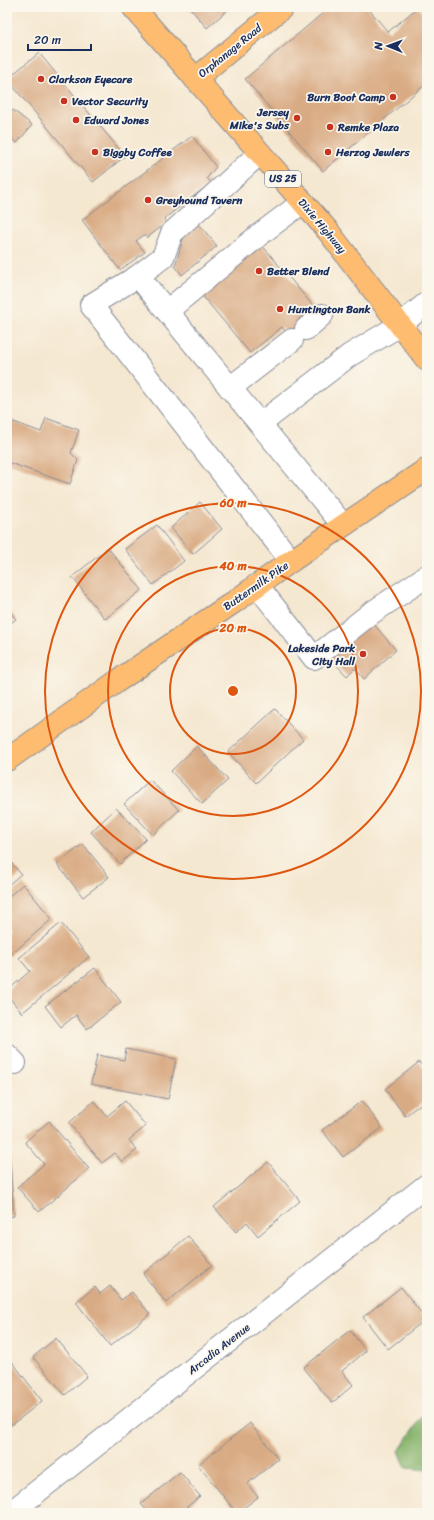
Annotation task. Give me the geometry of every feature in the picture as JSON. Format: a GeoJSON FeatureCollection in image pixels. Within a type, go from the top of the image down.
{"type":"FeatureCollection","features":[{"type":"Feature","properties":{"kind":"main road","name":"Dixie Highway"},"geometry":{"type":"LineString","coordinates":[[133,7],[328,231],[427,360]]}},
{"type":"Feature","properties":{"kind":"main road","name":"Orphanage Road"},"geometry":{"type":"LineString","coordinates":[[195,79],[283,7]]}},
{"type":"Feature","properties":{"kind":"main road","name":"Buttermilk Pike"},"geometry":{"type":"LineString","coordinates":[[7,760],[119,680],[343,525],[427,469]]}},
{"type":"Feature","properties":{"kind":"street"},"geometry":{"type":"LineString","coordinates":[[260,153],[172,234],[163,257],[138,276],[91,305],[291,561]]}},
{"type":"Feature","properties":{"kind":"street"},"geometry":{"type":"LineString","coordinates":[[167,311],[259,235],[303,202]]}},
{"type":"Feature","properties":{"kind":"street"},"geometry":{"type":"LineString","coordinates":[[138,276],[343,525]]}},
{"type":"Feature","properties":{"kind":"street"},"geometry":{"type":"LineString","coordinates":[[260,424],[350,355],[400,325],[427,303]]}},
{"type":"Feature","properties":{"kind":"street"},"geometry":{"type":"LineString","coordinates":[[230,388],[322,315]]}},
{"type":"Feature","properties":{"kind":"street"},"geometry":{"type":"LineString","coordinates":[[257,585],[314,658],[370,614],[427,576]]}},
{"type":"Feature","properties":{"kind":"street","name":"Arcadia Avenue"},"geometry":{"type":"LineString","coordinates":[[10,1513],[427,1185]]}},
{"type":"Feature","properties":{"kind":"green space"},"geometry":{"type":"Polygon","coordinates":[[[427,1409],[427,1470],[406,1468],[399,1451],[427,1409]]]}},
{"type":"Feature","properties":{"kind":"building"},"geometry":{"type":"Polygon","coordinates":[[[189,7],[231,7],[207,28],[189,7]]]}},
{"type":"Feature","properties":{"kind":"building","name":"Remke Plaza"},"geometry":{"type":"Polygon","coordinates":[[[330,7],[367,7],[388,32],[418,7],[427,18],[427,83],[323,171],[245,79],[330,7]]]}},
{"type":"Feature","properties":{"kind":"building"},"geometry":{"type":"Polygon","coordinates":[[[39,53],[125,156],[93,182],[7,79],[39,53]]]}},
{"type":"Feature","properties":{"kind":"building"},"geometry":{"type":"Polygon","coordinates":[[[13,110],[32,125],[17,143],[7,135],[7,117],[13,110]]]}},
{"type":"Feature","properties":{"kind":"building","name":"Greyhound Tavern"},"geometry":{"type":"Polygon","coordinates":[[[192,136],[216,167],[207,178],[211,183],[165,218],[166,223],[147,238],[144,235],[136,241],[145,252],[120,270],[82,220],[192,136]]]}},
{"type":"Feature","properties":{"kind":"building"},"geometry":{"type":"Polygon","coordinates":[[[198,223],[217,246],[182,275],[175,266],[185,233],[198,223]]]}},
{"type":"Feature","properties":{"kind":"building"},"geometry":{"type":"Polygon","coordinates":[[[261,244],[314,307],[298,320],[309,333],[296,344],[282,327],[250,353],[201,294],[261,244]]]}},
{"type":"Feature","properties":{"kind":"building"},"geometry":{"type":"Polygon","coordinates":[[[46,418],[79,430],[71,453],[78,460],[70,484],[7,462],[8,420],[41,432],[46,418]]]}},
{"type":"Feature","properties":{"kind":"building"},"geometry":{"type":"Polygon","coordinates":[[[200,502],[222,529],[193,554],[171,528],[200,502]]]}},
{"type":"Feature","properties":{"kind":"building"},"geometry":{"type":"Polygon","coordinates":[[[157,525],[184,561],[153,585],[125,549],[157,525]]]}},
{"type":"Feature","properties":{"kind":"building"},"geometry":{"type":"Polygon","coordinates":[[[108,548],[142,590],[105,619],[72,577],[108,548]]]}},
{"type":"Feature","properties":{"kind":"building"},"geometry":{"type":"Polygon","coordinates":[[[7,608],[16,619],[7,626],[7,608]]]}},
{"type":"Feature","properties":{"kind":"building","name":"Lakeside Park City Hall"},"geometry":{"type":"Polygon","coordinates":[[[371,621],[396,650],[364,679],[355,668],[347,676],[330,658],[371,621]]]}},
{"type":"Feature","properties":{"kind":"building"},"geometry":{"type":"Polygon","coordinates":[[[275,709],[303,739],[256,783],[228,752],[275,709]]]}},
{"type":"Feature","properties":{"kind":"building"},"geometry":{"type":"Polygon","coordinates":[[[197,746],[228,780],[202,804],[171,771],[197,746]]]}},
{"type":"Feature","properties":{"kind":"building"},"geometry":{"type":"Polygon","coordinates":[[[150,780],[179,810],[153,835],[124,804],[150,780]]]}},
{"type":"Feature","properties":{"kind":"building"},"geometry":{"type":"Polygon","coordinates":[[[116,808],[146,839],[120,864],[91,832],[116,808]]]}},
{"type":"Feature","properties":{"kind":"building"},"geometry":{"type":"Polygon","coordinates":[[[83,844],[109,877],[83,897],[57,864],[83,844]]]}},
{"type":"Feature","properties":{"kind":"building"},"geometry":{"type":"Polygon","coordinates":[[[7,858],[21,874],[7,886],[7,858]]]}},
{"type":"Feature","properties":{"kind":"building"},"geometry":{"type":"Polygon","coordinates":[[[23,884],[52,919],[7,958],[7,898],[23,884]]]}},
{"type":"Feature","properties":{"kind":"building"},"geometry":{"type":"Polygon","coordinates":[[[61,923],[89,957],[22,1013],[7,995],[7,991],[30,971],[19,958],[61,923]]]}},
{"type":"Feature","properties":{"kind":"building"},"geometry":{"type":"Polygon","coordinates":[[[95,968],[121,1002],[87,1029],[76,1015],[61,1027],[45,1006],[95,968]]]}},
{"type":"Feature","properties":{"kind":"building"},"geometry":{"type":"Polygon","coordinates":[[[126,1049],[176,1059],[168,1099],[91,1084],[97,1055],[124,1060],[126,1049]]]}},
{"type":"Feature","properties":{"kind":"building"},"geometry":{"type":"Polygon","coordinates":[[[419,1062],[427,1072],[427,1099],[405,1116],[385,1089],[419,1062]]]}},
{"type":"Feature","properties":{"kind":"building"},"geometry":{"type":"Polygon","coordinates":[[[94,1101],[107,1116],[125,1101],[146,1126],[129,1140],[137,1150],[122,1162],[115,1153],[102,1163],[69,1123],[94,1101]]]}},
{"type":"Feature","properties":{"kind":"building"},"geometry":{"type":"Polygon","coordinates":[[[362,1101],[382,1128],[343,1157],[322,1130],[362,1101]]]}},
{"type":"Feature","properties":{"kind":"building"},"geometry":{"type":"Polygon","coordinates":[[[49,1121],[89,1169],[39,1212],[17,1187],[44,1164],[25,1142],[49,1121]]]}},
{"type":"Feature","properties":{"kind":"building"},"geometry":{"type":"Polygon","coordinates":[[[7,1148],[9,1148],[14,1216],[7,1217],[7,1148]]]}},
{"type":"Feature","properties":{"kind":"building"},"geometry":{"type":"Polygon","coordinates":[[[268,1162],[300,1201],[258,1236],[247,1222],[236,1232],[214,1207],[268,1162]]]}},
{"type":"Feature","properties":{"kind":"building"},"geometry":{"type":"Polygon","coordinates":[[[188,1236],[212,1265],[166,1303],[143,1274],[188,1236]]]}},
{"type":"Feature","properties":{"kind":"building"},"geometry":{"type":"Polygon","coordinates":[[[110,1286],[121,1300],[132,1292],[150,1314],[110,1346],[76,1302],[95,1287],[100,1294],[110,1286]]]}},
{"type":"Feature","properties":{"kind":"building"},"geometry":{"type":"Polygon","coordinates":[[[401,1287],[426,1319],[388,1349],[363,1317],[401,1287]]]}},
{"type":"Feature","properties":{"kind":"building"},"geometry":{"type":"Polygon","coordinates":[[[350,1330],[366,1351],[342,1371],[353,1385],[332,1403],[303,1368],[350,1330]]]}},
{"type":"Feature","properties":{"kind":"building"},"geometry":{"type":"Polygon","coordinates":[[[56,1338],[87,1376],[65,1395],[33,1357],[56,1338]]]}},
{"type":"Feature","properties":{"kind":"building"},"geometry":{"type":"Polygon","coordinates":[[[7,1355],[42,1401],[12,1425],[7,1418],[7,1355]]]}},
{"type":"Feature","properties":{"kind":"building"},"geometry":{"type":"Polygon","coordinates":[[[250,1423],[278,1459],[247,1484],[258,1497],[237,1513],[198,1465],[250,1423]]]}},
{"type":"Feature","properties":{"kind":"building"},"geometry":{"type":"Polygon","coordinates":[[[180,1472],[200,1496],[182,1511],[184,1513],[149,1513],[141,1504],[180,1472]]]}},
{"type":"Feature","properties":{"kind":"place","name":"Clarkson Eyecare"},"geometry":{"type":"Point","coordinates":[41,79]}},
{"type":"Feature","properties":{"kind":"place","name":"Burn Boot Camp"},"geometry":{"type":"Point","coordinates":[393,97]}},
{"type":"Feature","properties":{"kind":"place","name":"Vector Security"},"geometry":{"type":"Point","coordinates":[64,101]}},
{"type":"Feature","properties":{"kind":"place","name":"Jersey Mike's Subs"},"geometry":{"type":"Point","coordinates":[297,118]}},
{"type":"Feature","properties":{"kind":"place","name":"Edward Jones"},"geometry":{"type":"Point","coordinates":[76,120]}},
{"type":"Feature","properties":{"kind":"place","name":"Remke Plaza"},"geometry":{"type":"Point","coordinates":[330,127]}},
{"type":"Feature","properties":{"kind":"place","name":"Biggby Coffee"},"geometry":{"type":"Point","coordinates":[95,152]}},
{"type":"Feature","properties":{"kind":"place","name":"Herzog Jewlers"},"geometry":{"type":"Point","coordinates":[328,152]}},
{"type":"Feature","properties":{"kind":"place","name":"Greyhound Tavern"},"geometry":{"type":"Point","coordinates":[148,200]}},
{"type":"Feature","properties":{"kind":"place","name":"Better Blend"},"geometry":{"type":"Point","coordinates":[259,271]}},
{"type":"Feature","properties":{"kind":"place","name":"Huntington Bank"},"geometry":{"type":"Point","coordinates":[280,309]}},
{"type":"Feature","properties":{"kind":"place","name":"Lakeside Park City Hall"},"geometry":{"type":"Point","coordinates":[363,654]}}]}
